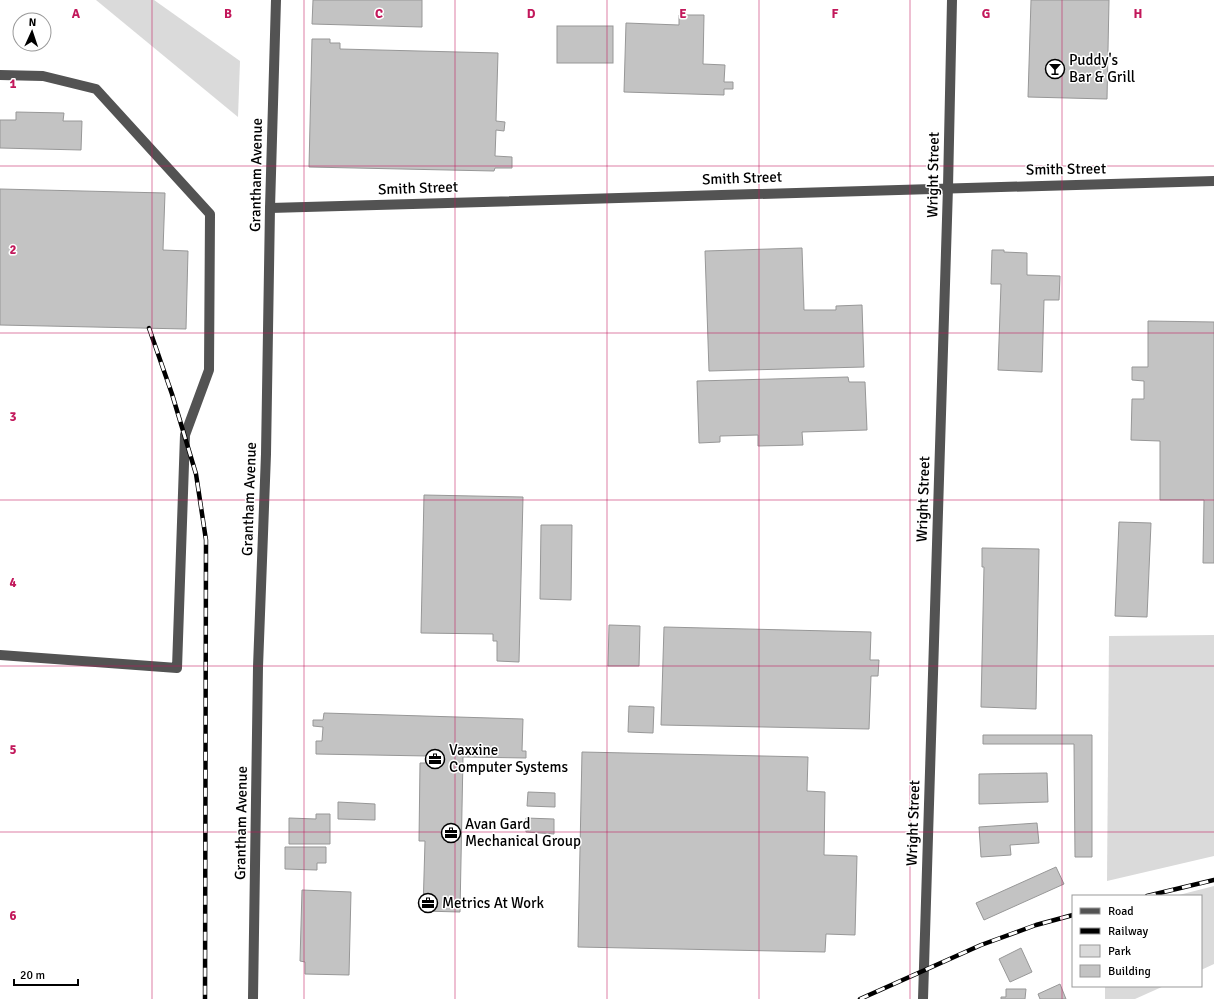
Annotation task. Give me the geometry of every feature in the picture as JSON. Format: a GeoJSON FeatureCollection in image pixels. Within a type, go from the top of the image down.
{"type":"FeatureCollection","features":[{"type":"Feature","properties":{"kind":"street","name":"Grantham Avenue"},"geometry":{"type":"LineString","coordinates":[[254,999],[258,668],[266,454],[270,208],[276,0]]}},
{"type":"Feature","properties":{"kind":"street","name":"Wright Street"},"geometry":{"type":"LineString","coordinates":[[923,999],[948,187],[952,0]]}},
{"type":"Feature","properties":{"kind":"street"},"geometry":{"type":"LineString","coordinates":[[0,75],[43,76],[96,89],[210,214],[210,222],[209,370],[184,435],[177,668],[0,655]]}},
{"type":"Feature","properties":{"kind":"street","name":"Smith Street"},"geometry":{"type":"LineString","coordinates":[[270,208],[1214,180]]}},
{"type":"Feature","properties":{"kind":"green space"},"geometry":{"type":"Polygon","coordinates":[[[96,0],[154,0],[240,61],[238,117],[96,0]]]}},
{"type":"Feature","properties":{"kind":"green space"},"geometry":{"type":"Polygon","coordinates":[[[1214,635],[1214,856],[1107,881],[1109,636],[1214,635]]]}},
{"type":"Feature","properties":{"kind":"green space"},"geometry":{"type":"Polygon","coordinates":[[[1214,886],[1214,964],[1202,970],[1202,895],[1179,895],[1214,886]]]}},
{"type":"Feature","properties":{"kind":"green space"},"geometry":{"type":"Polygon","coordinates":[[[1105,987],[1162,987],[1135,999],[1105,999],[1105,987]]]}},
{"type":"Feature","properties":{"kind":"building"},"geometry":{"type":"Polygon","coordinates":[[[313,0],[422,0],[422,27],[312,24],[313,0]]]}},
{"type":"Feature","properties":{"kind":"building"},"geometry":{"type":"Polygon","coordinates":[[[1031,0],[1109,0],[1107,99],[1028,97],[1031,0]]]}},
{"type":"Feature","properties":{"kind":"building"},"geometry":{"type":"Polygon","coordinates":[[[679,15],[704,15],[703,64],[725,65],[724,82],[733,82],[733,89],[724,89],[724,95],[624,92],[626,23],[679,25],[679,15]]]}},
{"type":"Feature","properties":{"kind":"building"},"geometry":{"type":"Polygon","coordinates":[[[557,26],[613,26],[613,63],[557,63],[557,26]]]}},
{"type":"Feature","properties":{"kind":"building"},"geometry":{"type":"Polygon","coordinates":[[[312,39],[330,39],[330,43],[340,43],[340,49],[498,53],[496,121],[505,122],[504,131],[496,130],[495,156],[512,157],[512,168],[495,168],[494,171],[309,167],[312,39]]]}},
{"type":"Feature","properties":{"kind":"building"},"geometry":{"type":"Polygon","coordinates":[[[16,112],[64,113],[63,121],[82,121],[81,150],[0,148],[0,120],[16,120],[16,112]]]}},
{"type":"Feature","properties":{"kind":"building"},"geometry":{"type":"Polygon","coordinates":[[[0,189],[165,193],[163,250],[188,251],[186,329],[0,325],[0,189]]]}},
{"type":"Feature","properties":{"kind":"building"},"geometry":{"type":"Polygon","coordinates":[[[802,248],[804,310],[836,310],[836,306],[862,305],[864,367],[709,371],[705,251],[802,248]]]}},
{"type":"Feature","properties":{"kind":"building"},"geometry":{"type":"Polygon","coordinates":[[[992,250],[1027,253],[1027,275],[1060,276],[1059,300],[1044,300],[1042,372],[998,370],[1001,284],[991,284],[992,250]]]}},
{"type":"Feature","properties":{"kind":"building"},"geometry":{"type":"Polygon","coordinates":[[[1148,321],[1214,322],[1214,563],[1203,563],[1204,500],[1160,500],[1160,441],[1131,440],[1132,399],[1144,399],[1144,381],[1132,380],[1132,367],[1148,367],[1148,321]]]}},
{"type":"Feature","properties":{"kind":"building"},"geometry":{"type":"Polygon","coordinates":[[[848,377],[849,382],[865,382],[867,430],[802,432],[803,445],[758,446],[758,435],[720,436],[720,442],[699,443],[697,381],[848,377]]]}},
{"type":"Feature","properties":{"kind":"building"},"geometry":{"type":"Polygon","coordinates":[[[424,495],[523,497],[519,662],[497,661],[497,641],[493,641],[493,634],[421,633],[424,495]]]}},
{"type":"Feature","properties":{"kind":"building"},"geometry":{"type":"Polygon","coordinates":[[[1119,522],[1151,523],[1147,617],[1115,616],[1119,522]]]}},
{"type":"Feature","properties":{"kind":"building"},"geometry":{"type":"Polygon","coordinates":[[[541,525],[572,525],[571,600],[540,599],[541,525]]]}},
{"type":"Feature","properties":{"kind":"building"},"geometry":{"type":"Polygon","coordinates":[[[982,548],[1039,549],[1036,709],[981,707],[984,567],[982,567],[982,548]]]}},
{"type":"Feature","properties":{"kind":"building"},"geometry":{"type":"Polygon","coordinates":[[[609,625],[640,626],[639,666],[608,666],[609,625]]]}},
{"type":"Feature","properties":{"kind":"building"},"geometry":{"type":"Polygon","coordinates":[[[664,627],[871,632],[870,660],[879,660],[878,676],[871,676],[869,729],[661,725],[664,627]]]}},
{"type":"Feature","properties":{"kind":"building"},"geometry":{"type":"Polygon","coordinates":[[[629,706],[654,707],[653,733],[628,732],[629,706]]]}},
{"type":"Feature","properties":{"kind":"building"},"geometry":{"type":"Polygon","coordinates":[[[324,713],[523,719],[522,751],[526,751],[526,758],[463,757],[460,912],[423,911],[425,841],[419,841],[420,763],[428,763],[428,756],[316,754],[316,741],[322,741],[323,727],[313,726],[313,720],[323,720],[324,713]]]}},
{"type":"Feature","properties":{"kind":"building"},"geometry":{"type":"Polygon","coordinates":[[[983,735],[1092,735],[1092,857],[1075,857],[1074,744],[983,744],[983,735]]]}},
{"type":"Feature","properties":{"kind":"building"},"geometry":{"type":"Polygon","coordinates":[[[582,752],[808,757],[807,791],[825,792],[824,855],[857,856],[855,935],[826,934],[825,952],[578,947],[582,752]]]}},
{"type":"Feature","properties":{"kind":"building"},"geometry":{"type":"Polygon","coordinates":[[[1047,773],[1048,802],[979,804],[979,774],[1047,773]]]}},
{"type":"Feature","properties":{"kind":"building"},"geometry":{"type":"Polygon","coordinates":[[[528,792],[555,793],[555,807],[527,806],[528,792]]]}},
{"type":"Feature","properties":{"kind":"building"},"geometry":{"type":"Polygon","coordinates":[[[338,802],[375,804],[375,820],[338,819],[338,802]]]}},
{"type":"Feature","properties":{"kind":"building"},"geometry":{"type":"Polygon","coordinates":[[[316,814],[330,814],[330,844],[289,844],[289,818],[316,819],[316,814]]]}},
{"type":"Feature","properties":{"kind":"building"},"geometry":{"type":"Polygon","coordinates":[[[526,818],[554,819],[554,834],[526,832],[526,818]]]}},
{"type":"Feature","properties":{"kind":"building"},"geometry":{"type":"Polygon","coordinates":[[[1037,823],[1039,843],[1010,845],[1011,855],[981,857],[979,827],[1037,823]]]}},
{"type":"Feature","properties":{"kind":"building"},"geometry":{"type":"Polygon","coordinates":[[[285,847],[326,847],[326,863],[317,863],[317,870],[285,869],[285,847]]]}},
{"type":"Feature","properties":{"kind":"building"},"geometry":{"type":"Polygon","coordinates":[[[1056,867],[1064,884],[984,920],[976,903],[1056,867]]]}},
{"type":"Feature","properties":{"kind":"building"},"geometry":{"type":"Polygon","coordinates":[[[302,890],[351,892],[349,975],[305,974],[305,962],[300,961],[302,890]]]}},
{"type":"Feature","properties":{"kind":"building"},"geometry":{"type":"Polygon","coordinates":[[[1021,948],[1032,972],[1010,982],[999,959],[1021,948]]]}},
{"type":"Feature","properties":{"kind":"building"},"geometry":{"type":"Polygon","coordinates":[[[1060,984],[1066,999],[1040,999],[1038,994],[1060,984]]]}},
{"type":"Feature","properties":{"kind":"building"},"geometry":{"type":"Polygon","coordinates":[[[1006,989],[1026,989],[1025,999],[1001,999],[1001,997],[1006,997],[1006,989]]]}},
{"type":"Feature","properties":{"kind":"railway"},"geometry":{"type":"LineString","coordinates":[[149,328],[172,394],[196,474],[206,540],[205,999]]}},
{"type":"Feature","properties":{"kind":"railway"},"geometry":{"type":"LineString","coordinates":[[1151,895],[1214,880]]}},
{"type":"Feature","properties":{"kind":"railway"},"geometry":{"type":"LineString","coordinates":[[860,999],[981,945],[1036,925],[1072,915]]}},
{"type":"Feature","properties":{"kind":"place","name":"Puddy's Bar & Grill"},"geometry":{"type":"Point","coordinates":[1055,69]}},
{"type":"Feature","properties":{"kind":"place","name":"Vaxxine Computer Systems"},"geometry":{"type":"Point","coordinates":[435,759]}},
{"type":"Feature","properties":{"kind":"place","name":"Avan Gard Mechanical Group"},"geometry":{"type":"Point","coordinates":[451,833]}},
{"type":"Feature","properties":{"kind":"place","name":"Metrics At Work"},"geometry":{"type":"Point","coordinates":[428,903]}}]}
